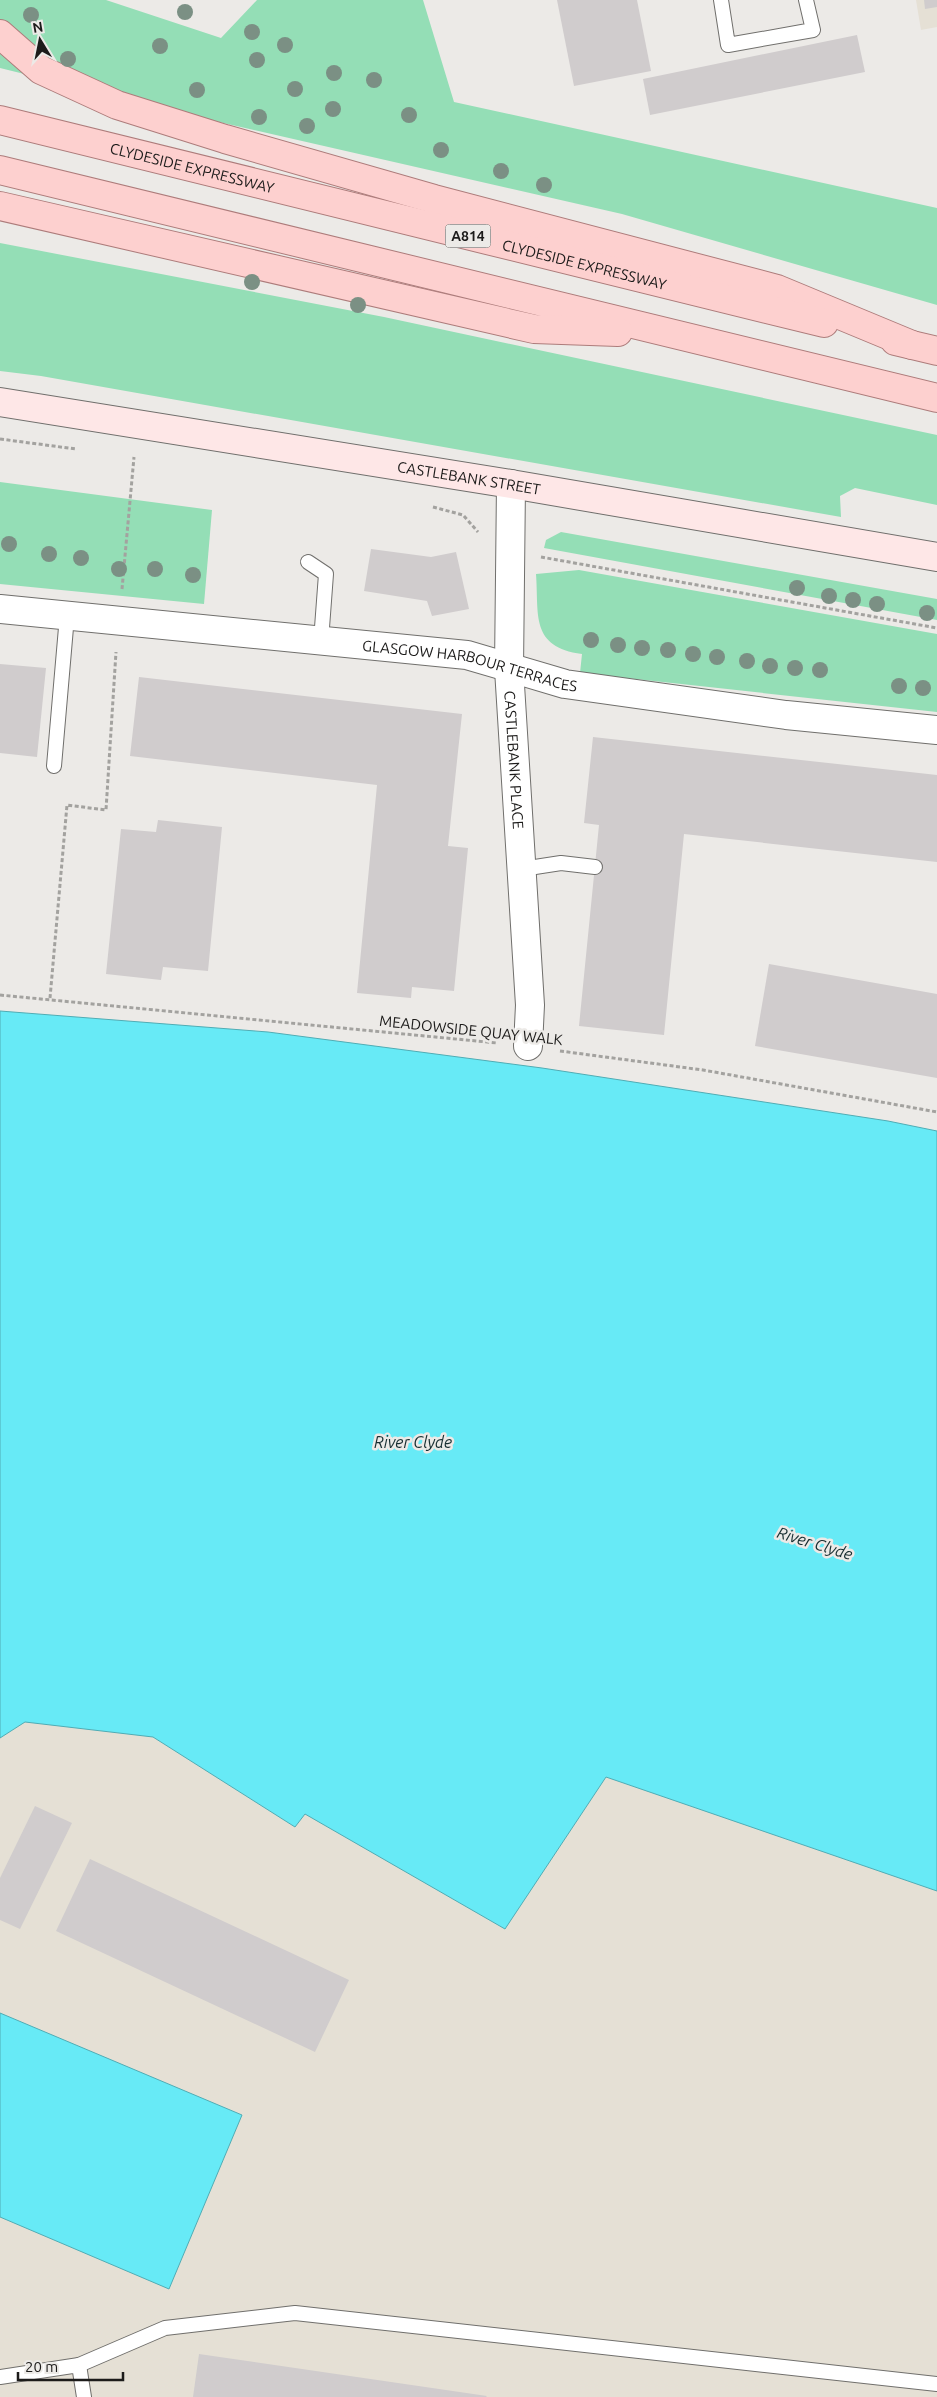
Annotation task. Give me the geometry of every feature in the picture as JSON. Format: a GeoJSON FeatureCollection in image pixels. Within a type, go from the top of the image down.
{"type":"FeatureCollection","features":[{"type":"Feature","properties":{"kind":"main road"},"geometry":{"type":"LineString","coordinates":[[0,34],[41,70],[117,105],[224,139],[424,196],[777,289],[924,348]]}},
{"type":"Feature","properties":{"kind":"main road","name":"CLYDESIDE EXPRESSWAY"},"geometry":{"type":"LineString","coordinates":[[0,120],[924,348]]}},
{"type":"Feature","properties":{"kind":"main road"},"geometry":{"type":"LineString","coordinates":[[0,170],[937,398]]}},
{"type":"Feature","properties":{"kind":"main road"},"geometry":{"type":"LineString","coordinates":[[0,206],[534,329],[674,334]]}},
{"type":"Feature","properties":{"kind":"street","name":"CASTLEBANK STREET"},"geometry":{"type":"LineString","coordinates":[[0,402],[511,484],[937,556]]}},
{"type":"Feature","properties":{"kind":"street","name":"CASTLEBANK PLACE"},"geometry":{"type":"LineString","coordinates":[[511,484],[509,669],[530,1005],[528,1046]]}},
{"type":"Feature","properties":{"kind":"street","name":"GLASGOW HARBOUR TERRACES"},"geometry":{"type":"LineString","coordinates":[[0,609],[467,655],[509,669],[565,684],[794,716],[937,730]]}},
{"type":"Feature","properties":{"kind":"lane"},"geometry":{"type":"LineString","coordinates":[[721,0],[728,45],[812,30],[806,0]]}},
{"type":"Feature","properties":{"kind":"lane"},"geometry":{"type":"LineString","coordinates":[[308,562],[326,574],[321,641]]}},
{"type":"Feature","properties":{"kind":"lane"},"geometry":{"type":"LineString","coordinates":[[54,766],[66,616]]}},
{"type":"Feature","properties":{"kind":"lane"},"geometry":{"type":"LineString","coordinates":[[522,870],[560,863],[595,867]]}},
{"type":"Feature","properties":{"kind":"lane"},"geometry":{"type":"LineString","coordinates":[[0,2376],[79,2365],[166,2328],[295,2313],[937,2384]]}},
{"type":"Feature","properties":{"kind":"lane"},"geometry":{"type":"LineString","coordinates":[[79,2365],[84,2397]]}},
{"type":"Feature","properties":{"kind":"path"},"geometry":{"type":"LineString","coordinates":[[0,439],[77,450]]}},
{"type":"Feature","properties":{"kind":"path"},"geometry":{"type":"LineString","coordinates":[[125,456],[144,459]]}},
{"type":"Feature","properties":{"kind":"path"},"geometry":{"type":"LineString","coordinates":[[50,998],[67,805],[106,810],[118,621],[134,457]]}},
{"type":"Feature","properties":{"kind":"path"},"geometry":{"type":"LineString","coordinates":[[426,505],[463,515],[478,530],[487,547],[530,550],[544,558],[937,628]]}},
{"type":"Feature","properties":{"kind":"path","name":"MEADOWSIDE QUAY WALK"},"geometry":{"type":"LineString","coordinates":[[0,995],[50,998],[528,1046],[703,1070],[937,1112]]}},
{"type":"Feature","properties":{"kind":"shaded area"},"geometry":{"type":"Polygon","coordinates":[[[916,0],[937,0],[937,27],[921,30],[916,0]]]}},
{"type":"Feature","properties":{"kind":"shaded area"},"geometry":{"type":"Polygon","coordinates":[[[25,1722],[153,1737],[295,1827],[304,1813],[505,1929],[606,1777],[937,1891],[937,2397],[0,2397],[0,1738],[25,1722]]]}},
{"type":"Feature","properties":{"kind":"green space"},"geometry":{"type":"Polygon","coordinates":[[[0,0],[106,0],[221,38],[257,0],[423,0],[454,102],[937,208],[937,305],[622,214],[206,119],[0,68],[0,0]]]}},
{"type":"Feature","properties":{"kind":"green space"},"geometry":{"type":"Polygon","coordinates":[[[0,243],[384,317],[937,435],[937,505],[855,488],[840,496],[841,517],[41,376],[0,371],[0,243]]]}},
{"type":"Feature","properties":{"kind":"green space"},"geometry":{"type":"Polygon","coordinates":[[[0,482],[212,510],[204,604],[0,584],[0,482]]]}},
{"type":"Feature","properties":{"kind":"green space"},"geometry":{"type":"Polygon","coordinates":[[[561,532],[937,599],[937,620],[544,548],[546,540],[561,532]]]}},
{"type":"Feature","properties":{"kind":"green space"},"geometry":{"type":"Polygon","coordinates":[[[579,570],[937,634],[937,712],[580,673],[582,654],[565,650],[553,644],[545,636],[541,627],[538,615],[536,574],[579,570]]]}},
{"type":"Feature","properties":{"kind":"water","name":"River Clyde"},"geometry":{"type":"Polygon","coordinates":[[[0,1011],[268,1032],[542,1068],[888,1121],[937,1131],[937,1891],[606,1777],[505,1929],[305,1814],[295,1827],[153,1737],[25,1722],[0,1738],[0,1011]]]}},
{"type":"Feature","properties":{"kind":"water"},"geometry":{"type":"Polygon","coordinates":[[[0,2013],[242,2115],[169,2289],[0,2217],[0,2013]]]}},
{"type":"Feature","properties":{"kind":"building"},"geometry":{"type":"Polygon","coordinates":[[[557,0],[637,0],[651,71],[574,86],[557,0]]]}},
{"type":"Feature","properties":{"kind":"building"},"geometry":{"type":"Polygon","coordinates":[[[924,0],[937,0],[937,7],[925,9],[924,0]]]}},
{"type":"Feature","properties":{"kind":"building"},"geometry":{"type":"Polygon","coordinates":[[[857,35],[865,72],[650,115],[643,79],[857,35]]]}},
{"type":"Feature","properties":{"kind":"building"},"geometry":{"type":"Polygon","coordinates":[[[371,549],[431,557],[456,552],[469,609],[432,616],[427,601],[364,591],[371,549]]]}},
{"type":"Feature","properties":{"kind":"building"},"geometry":{"type":"Polygon","coordinates":[[[0,664],[46,668],[37,757],[0,753],[0,664]]]}},
{"type":"Feature","properties":{"kind":"building"},"geometry":{"type":"Polygon","coordinates":[[[139,677],[462,714],[448,846],[468,848],[454,991],[412,987],[411,998],[357,993],[377,785],[130,756],[139,677]]]}},
{"type":"Feature","properties":{"kind":"building"},"geometry":{"type":"Polygon","coordinates":[[[593,737],[937,775],[937,862],[684,834],[664,1035],[579,1026],[599,825],[584,823],[593,737]]]}},
{"type":"Feature","properties":{"kind":"building"},"geometry":{"type":"Polygon","coordinates":[[[158,820],[222,827],[208,971],[163,967],[161,980],[106,974],[121,829],[156,832],[158,820]]]}},
{"type":"Feature","properties":{"kind":"building"},"geometry":{"type":"Polygon","coordinates":[[[769,964],[937,994],[937,1078],[755,1046],[769,964]]]}},
{"type":"Feature","properties":{"kind":"building"},"geometry":{"type":"Polygon","coordinates":[[[35,1806],[72,1823],[20,1929],[0,1920],[0,1878],[35,1806]]]}},
{"type":"Feature","properties":{"kind":"building"},"geometry":{"type":"Polygon","coordinates":[[[90,1859],[349,1980],[315,2052],[56,1931],[90,1859]]]}},
{"type":"Feature","properties":{"kind":"building"},"geometry":{"type":"Polygon","coordinates":[[[199,2354],[487,2396],[193,2397],[199,2354]]]}}]}
